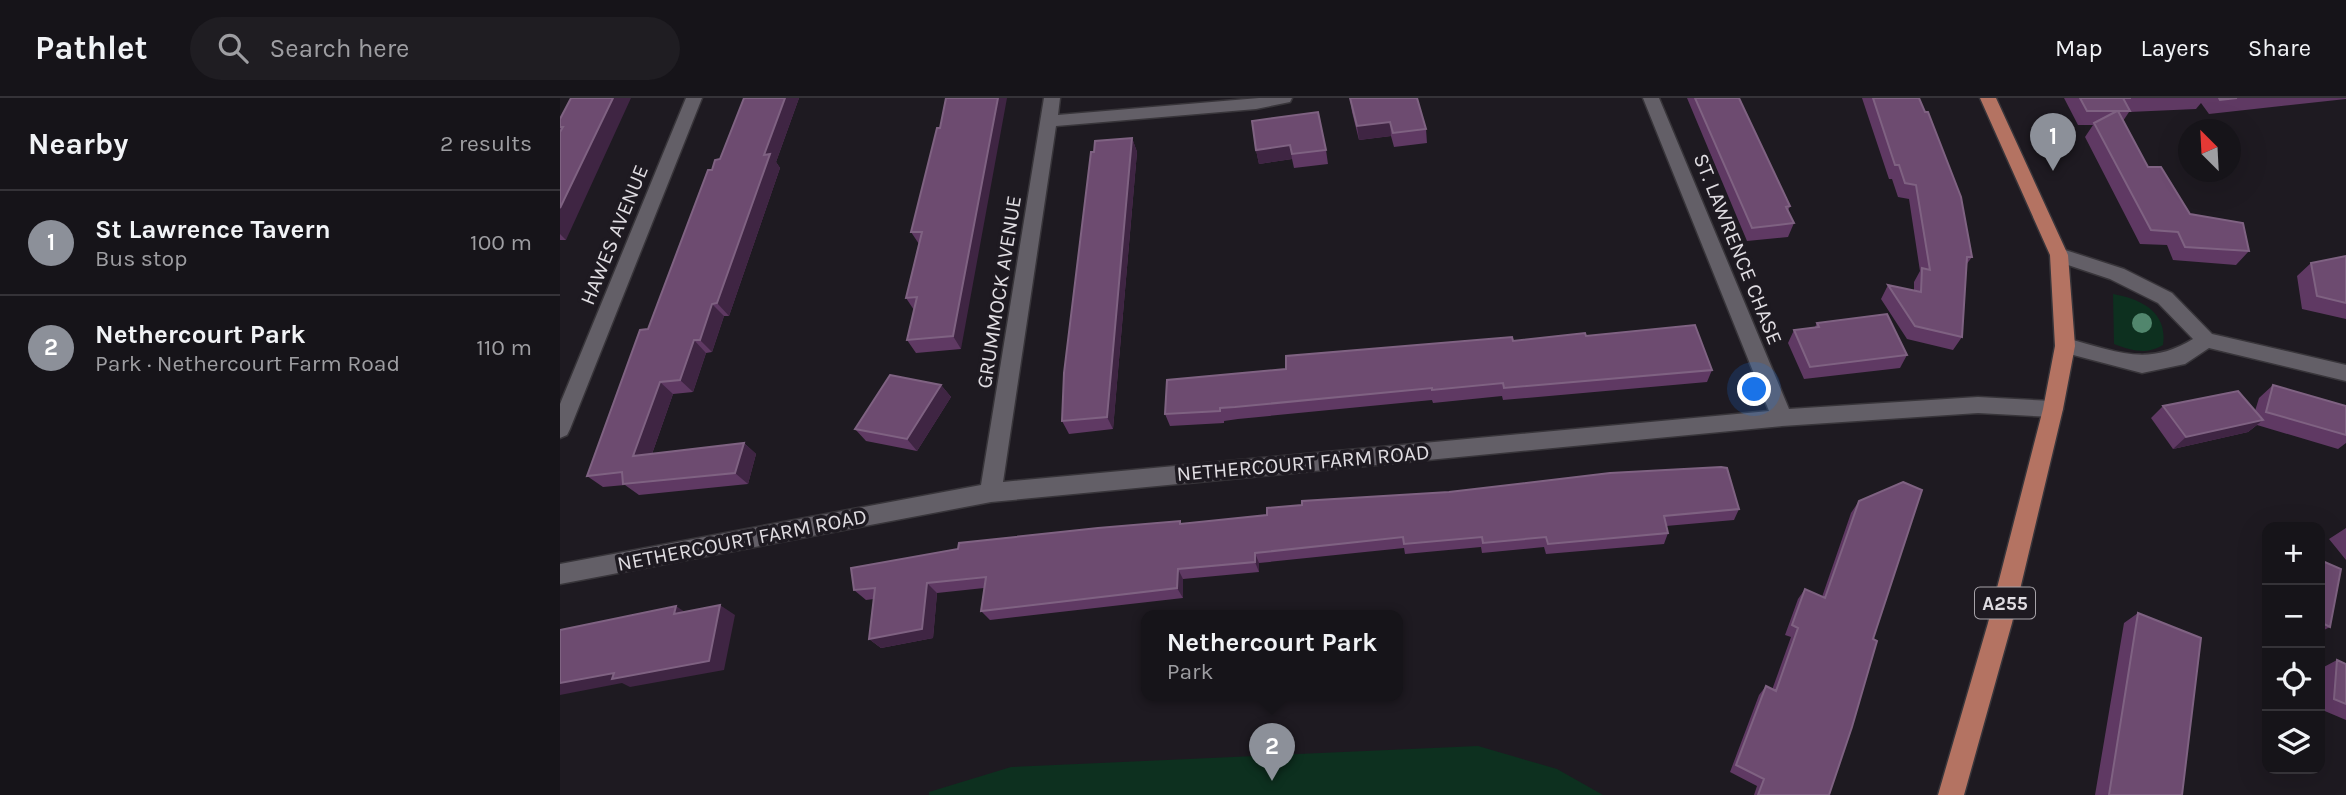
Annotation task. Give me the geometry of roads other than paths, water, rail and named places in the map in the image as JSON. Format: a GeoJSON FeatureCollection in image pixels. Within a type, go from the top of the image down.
{"type":"FeatureCollection","features":[{"type":"Feature","properties":{"kind":"main road","name":"A255"},"geometry":{"type":"LineString","coordinates":[[1951,795],[2000,623],[2053,409],[2065,345],[2059,256],[1988,98]]}},
{"type":"Feature","properties":{"kind":"street","name":"HAWES AVENUE"},"geometry":{"type":"LineString","coordinates":[[560,429],[694,98]]}},
{"type":"Feature","properties":{"kind":"street","name":"GRUMMOCK AVENUE"},"geometry":{"type":"LineString","coordinates":[[991,493],[1052,98]]}},
{"type":"Feature","properties":{"kind":"street"},"geometry":{"type":"LineString","coordinates":[[1049,121],[1256,104],[1284,98]]}},
{"type":"Feature","properties":{"kind":"street","name":"ST. LAWRENCE CHASE"},"geometry":{"type":"LineString","coordinates":[[1651,98],[1782,418]]}},
{"type":"Feature","properties":{"kind":"street"},"geometry":{"type":"LineString","coordinates":[[2059,256],[2117,274],[2165,298],[2206,340],[2346,373]]}},
{"type":"Feature","properties":{"kind":"street"},"geometry":{"type":"LineString","coordinates":[[2065,345],[2142,365],[2178,358],[2206,340]]}},
{"type":"Feature","properties":{"kind":"street","name":"NETHERCOURT FARM ROAD"},"geometry":{"type":"LineString","coordinates":[[560,574],[991,493],[1782,418],[1978,405],[2053,409]]}},
{"type":"Feature","properties":{"kind":"place","name":"St Lawrence Tavern"},"geometry":{"type":"Point","coordinates":[2053,171]}},
{"type":"Feature","properties":{"kind":"place","name":"Nethercourt Park"},"geometry":{"type":"Point","coordinates":[1272,781]}}]}
